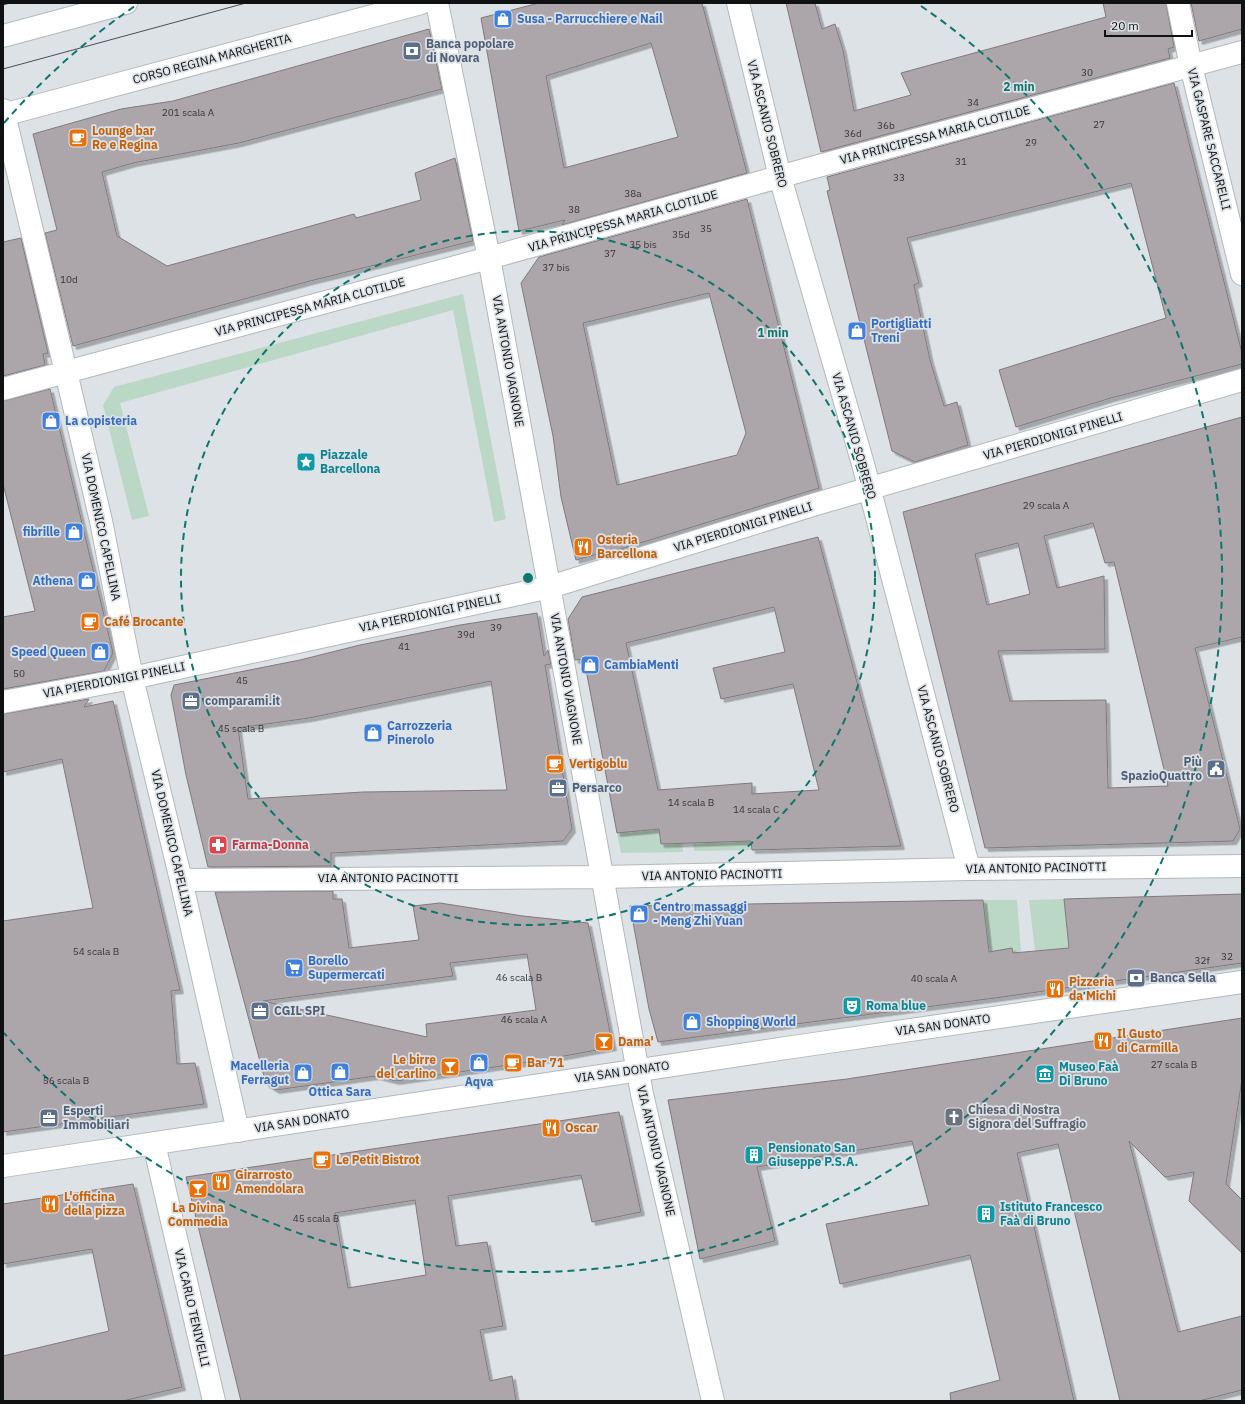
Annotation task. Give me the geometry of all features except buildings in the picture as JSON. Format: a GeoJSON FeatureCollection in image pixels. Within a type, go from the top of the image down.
{"type":"FeatureCollection","features":[{"type":"Feature","properties":{"kind":"street"},"geometry":{"type":"LineString","coordinates":[[3,36],[126,3]]}},
{"type":"Feature","properties":{"kind":"street","name":"CORSO REGINA MARGHERITA"},"geometry":{"type":"LineString","coordinates":[[3,113],[421,3]]}},
{"type":"Feature","properties":{"kind":"street","name":"VIA ANTONIO VAGNONE"},"geometry":{"type":"LineString","coordinates":[[437,3],[489,258],[638,1071],[713,1401]]}},
{"type":"Feature","properties":{"kind":"street","name":"VIA ASCANIO SOBRERO"},"geometry":{"type":"LineString","coordinates":[[738,3],[780,177],[869,490],[969,869]]}},
{"type":"Feature","properties":{"kind":"street","name":"VIA GASPARE SACCARELLI"},"geometry":{"type":"LineString","coordinates":[[1178,3],[1191,66],[1242,274]]}},
{"type":"Feature","properties":{"kind":"street","name":"VIA PRINCIPESSA MARIA CLOTILDE"},"geometry":{"type":"LineString","coordinates":[[3,389],[1242,52]]}},
{"type":"Feature","properties":{"kind":"street","name":"VIA DOMENICO CAPELLINA"},"geometry":{"type":"LineString","coordinates":[[3,113],[101,521],[132,678],[181,880],[238,1131]]}},
{"type":"Feature","properties":{"kind":"street","name":"VIA PIERDIONIGI PINELLI"},"geometry":{"type":"LineString","coordinates":[[3,702],[132,678],[550,587],[816,504],[869,490],[1242,380]]}},
{"type":"Feature","properties":{"kind":"street","name":"VIA ANTONIO PACINOTTI"},"geometry":{"type":"LineString","coordinates":[[181,880],[602,877],[969,869],[1242,866]]}},
{"type":"Feature","properties":{"kind":"street","name":"VIA SAN DONATO"},"geometry":{"type":"LineString","coordinates":[[3,1166],[1242,982]]}},
{"type":"Feature","properties":{"kind":"street","name":"VIA CARLO TENIVELLI"},"geometry":{"type":"LineString","coordinates":[[154,1144],[214,1401]]}},
{"type":"Feature","properties":{"kind":"green space"},"geometry":{"type":"Polygon","coordinates":[[[463,294],[506,519],[494,522],[453,310],[120,403],[149,516],[132,520],[103,405],[114,387],[463,294]]]}},
{"type":"Feature","properties":{"kind":"green space"},"geometry":{"type":"Polygon","coordinates":[[[659,829],[661,844],[682,843],[683,852],[621,853],[617,833],[659,829]]]}},
{"type":"Feature","properties":{"kind":"green space"},"geometry":{"type":"Polygon","coordinates":[[[751,841],[752,850],[694,851],[693,843],[751,841]]]}},
{"type":"Feature","properties":{"kind":"green space"},"geometry":{"type":"Polygon","coordinates":[[[1064,899],[1069,948],[1035,951],[1029,900],[1064,899]]]}},
{"type":"Feature","properties":{"kind":"green space"},"geometry":{"type":"Polygon","coordinates":[[[983,900],[1017,900],[1021,952],[1013,953],[1012,948],[990,956],[983,900]]]}},
{"type":"Feature","properties":{"kind":"tram line"},"geometry":{"type":"LineString","coordinates":[[3,5],[10,3]]}},
{"type":"Feature","properties":{"kind":"tram line"},"geometry":{"type":"LineString","coordinates":[[3,69],[246,3]]}},
{"type":"Feature","properties":{"kind":"place","name":"Susa - Parrucchiere e Nail"},"geometry":{"type":"Point","coordinates":[503,19]}},
{"type":"Feature","properties":{"kind":"place","name":"Banca popolare di Novara"},"geometry":{"type":"Point","coordinates":[412,51]}},
{"type":"Feature","properties":{"kind":"place","name":"Lounge bar Re e Regina"},"geometry":{"type":"Point","coordinates":[78,138]}},
{"type":"Feature","properties":{"kind":"place","name":"Portigliatti Treni"},"geometry":{"type":"Point","coordinates":[857,331]}},
{"type":"Feature","properties":{"kind":"place","name":"La copisteria"},"geometry":{"type":"Point","coordinates":[51,421]}},
{"type":"Feature","properties":{"kind":"place","name":"Piazzale Barcellona"},"geometry":{"type":"Point","coordinates":[306,462]}},
{"type":"Feature","properties":{"kind":"place","name":"fibrille"},"geometry":{"type":"Point","coordinates":[74,532]}},
{"type":"Feature","properties":{"kind":"place","name":"Osteria Barcellona"},"geometry":{"type":"Point","coordinates":[583,547]}},
{"type":"Feature","properties":{"kind":"place","name":"Athena"},"geometry":{"type":"Point","coordinates":[87,581]}},
{"type":"Feature","properties":{"kind":"place","name":"Café Brocante"},"geometry":{"type":"Point","coordinates":[90,622]}},
{"type":"Feature","properties":{"kind":"place","name":"Speed Queen"},"geometry":{"type":"Point","coordinates":[100,652]}},
{"type":"Feature","properties":{"kind":"place","name":"CambiaMenti"},"geometry":{"type":"Point","coordinates":[590,665]}},
{"type":"Feature","properties":{"kind":"place","name":"comparami.it"},"geometry":{"type":"Point","coordinates":[191,701]}},
{"type":"Feature","properties":{"kind":"place","name":"Carrozzeria Pinerolo"},"geometry":{"type":"Point","coordinates":[373,733]}},
{"type":"Feature","properties":{"kind":"place","name":"Vertigoblu"},"geometry":{"type":"Point","coordinates":[555,764]}},
{"type":"Feature","properties":{"kind":"place","name":"Più SpazioQuattro"},"geometry":{"type":"Point","coordinates":[1216,769]}},
{"type":"Feature","properties":{"kind":"place","name":"Persarco"},"geometry":{"type":"Point","coordinates":[558,788]}},
{"type":"Feature","properties":{"kind":"place","name":"Farma-Donna"},"geometry":{"type":"Point","coordinates":[218,845]}},
{"type":"Feature","properties":{"kind":"place","name":"Centro massaggi - Meng Zhi Yuan"},"geometry":{"type":"Point","coordinates":[639,914]}},
{"type":"Feature","properties":{"kind":"place","name":"Borello Supermercati"},"geometry":{"type":"Point","coordinates":[294,968]}},
{"type":"Feature","properties":{"kind":"place","name":"Banca Sella"},"geometry":{"type":"Point","coordinates":[1136,978]}},
{"type":"Feature","properties":{"kind":"place","name":"Pizzeria da Michi"},"geometry":{"type":"Point","coordinates":[1055,989]}},
{"type":"Feature","properties":{"kind":"place","name":"Roma blue"},"geometry":{"type":"Point","coordinates":[852,1006]}},
{"type":"Feature","properties":{"kind":"place","name":"CGIL SPI"},"geometry":{"type":"Point","coordinates":[260,1011]}},
{"type":"Feature","properties":{"kind":"place","name":"Shopping World"},"geometry":{"type":"Point","coordinates":[692,1022]}},
{"type":"Feature","properties":{"kind":"place","name":"Il Gusto di Carmilla"},"geometry":{"type":"Point","coordinates":[1103,1041]}},
{"type":"Feature","properties":{"kind":"place","name":"Dama'"},"geometry":{"type":"Point","coordinates":[604,1042]}},
{"type":"Feature","properties":{"kind":"place","name":"Aqva"},"geometry":{"type":"Point","coordinates":[479,1063]}},
{"type":"Feature","properties":{"kind":"place","name":"Bar 71"},"geometry":{"type":"Point","coordinates":[513,1063]}},
{"type":"Feature","properties":{"kind":"place","name":"Le birre del carlino"},"geometry":{"type":"Point","coordinates":[450,1067]}},
{"type":"Feature","properties":{"kind":"place","name":"Ottica Sara"},"geometry":{"type":"Point","coordinates":[340,1072]}},
{"type":"Feature","properties":{"kind":"place","name":"Macelleria Ferragut"},"geometry":{"type":"Point","coordinates":[303,1073]}},
{"type":"Feature","properties":{"kind":"place","name":"Museo Faà Di Bruno"},"geometry":{"type":"Point","coordinates":[1045,1074]}},
{"type":"Feature","properties":{"kind":"place","name":"Chiesa di Nostra Signora del Suffragio"},"geometry":{"type":"Point","coordinates":[954,1117]}},
{"type":"Feature","properties":{"kind":"place","name":"Esperti Immobiliari"},"geometry":{"type":"Point","coordinates":[49,1118]}},
{"type":"Feature","properties":{"kind":"place","name":"Oscar"},"geometry":{"type":"Point","coordinates":[551,1128]}},
{"type":"Feature","properties":{"kind":"place","name":"Pensionato San Giuseppe P.S.A."},"geometry":{"type":"Point","coordinates":[754,1155]}},
{"type":"Feature","properties":{"kind":"place","name":"Le Petit Bistrot"},"geometry":{"type":"Point","coordinates":[322,1160]}},
{"type":"Feature","properties":{"kind":"place","name":"Girarrosto Amendolara"},"geometry":{"type":"Point","coordinates":[221,1182]}},
{"type":"Feature","properties":{"kind":"place","name":"La Divina Commedia"},"geometry":{"type":"Point","coordinates":[198,1189]}},
{"type":"Feature","properties":{"kind":"place","name":"L'officina della pizza"},"geometry":{"type":"Point","coordinates":[50,1204]}},
{"type":"Feature","properties":{"kind":"place","name":"Istituto Francesco Faà di Bruno"},"geometry":{"type":"Point","coordinates":[986,1214]}}]}
